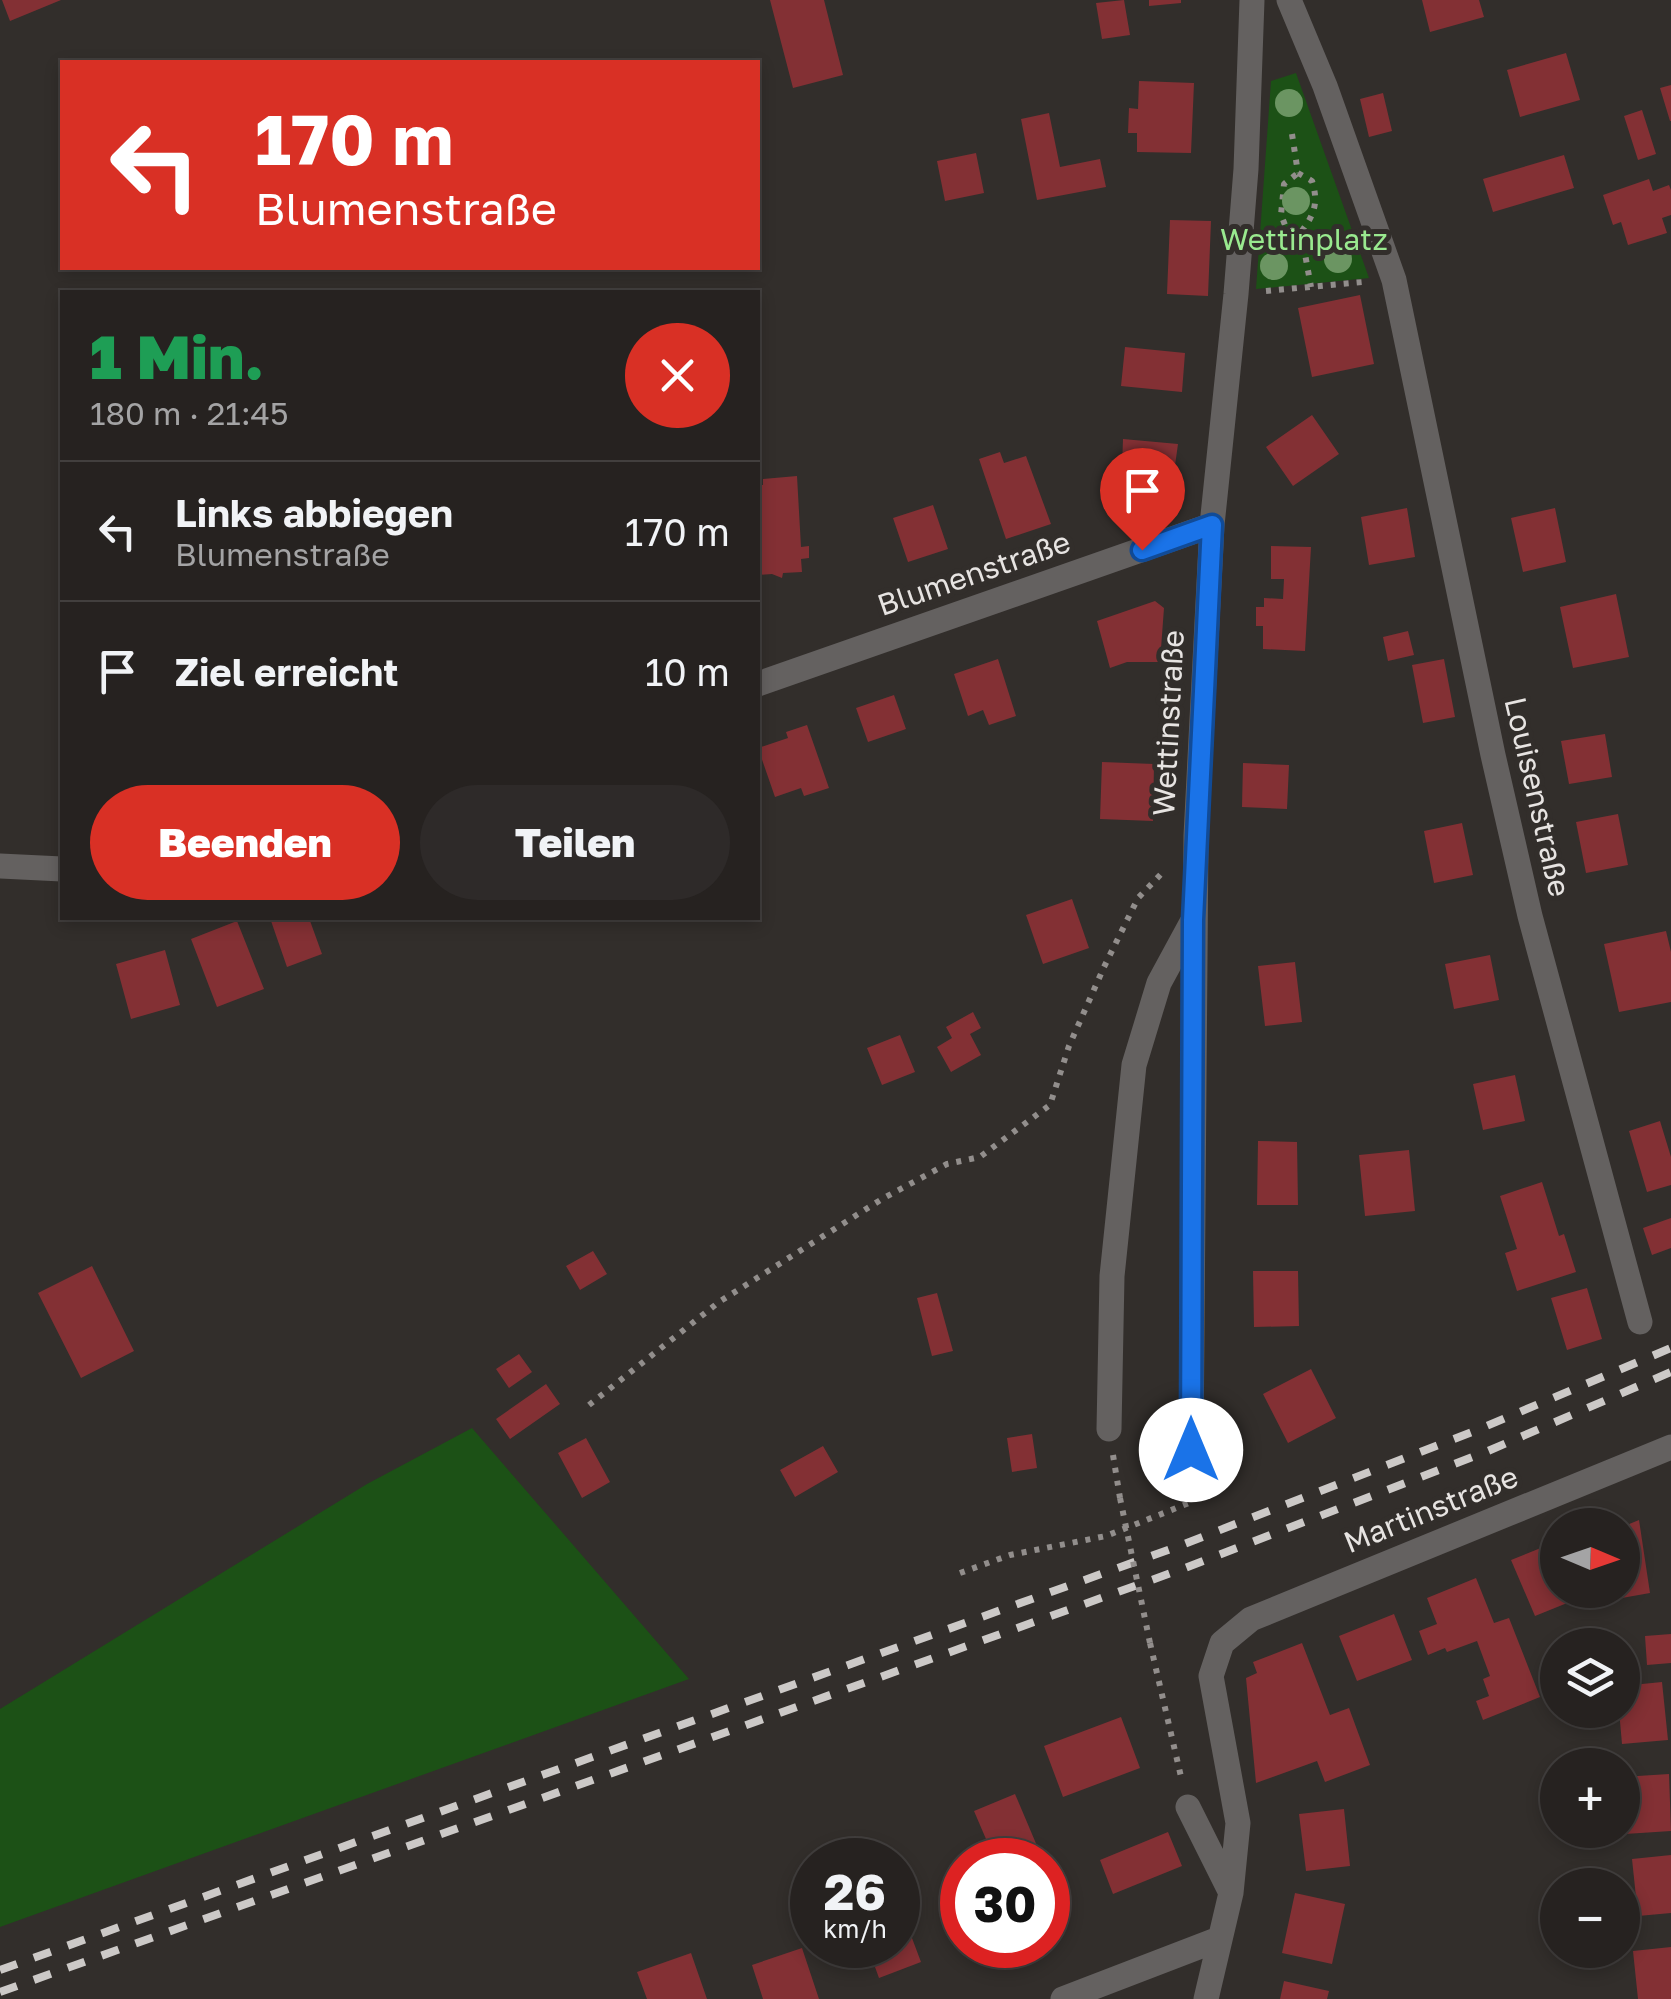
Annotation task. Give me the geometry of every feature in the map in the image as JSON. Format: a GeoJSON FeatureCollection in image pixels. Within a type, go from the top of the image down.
{"type":"FeatureCollection","features":[{"type":"Feature","properties":{"kind":"street","name":"Wettinstraße"},"geometry":{"type":"LineString","coordinates":[[1191,1450],[1196,836],[1212,525],[1246,170],[1252,0]]}},
{"type":"Feature","properties":{"kind":"street"},"geometry":{"type":"LineString","coordinates":[[1289,0],[1332,104],[1394,280]]}},
{"type":"Feature","properties":{"kind":"street","name":"Louisenstraße"},"geometry":{"type":"LineString","coordinates":[[1394,280],[1526,898],[1640,1322]]}},
{"type":"Feature","properties":{"kind":"street","name":"Blumenstraße"},"geometry":{"type":"LineString","coordinates":[[760,683],[1212,525]]}},
{"type":"Feature","properties":{"kind":"street"},"geometry":{"type":"LineString","coordinates":[[0,866],[60,870]]}},
{"type":"Feature","properties":{"kind":"street"},"geometry":{"type":"LineString","coordinates":[[1109,1429],[1112,1276],[1134,1065],[1159,983],[1193,920]]}},
{"type":"Feature","properties":{"kind":"street","name":"Martinstraße"},"geometry":{"type":"LineString","coordinates":[[1231,1893],[1238,1823],[1211,1676],[1222,1643],[1251,1618],[1671,1448]]}},
{"type":"Feature","properties":{"kind":"street"},"geometry":{"type":"LineString","coordinates":[[1188,1806],[1231,1893],[1206,1999]]}},
{"type":"Feature","properties":{"kind":"street"},"geometry":{"type":"LineString","coordinates":[[1063,1999],[1219,1939]]}},
{"type":"Feature","properties":{"kind":"path"},"geometry":{"type":"LineString","coordinates":[[1292,134],[1298,173],[1312,182],[1317,196],[1313,216],[1301,232],[1311,287]]}},
{"type":"Feature","properties":{"kind":"path"},"geometry":{"type":"LineString","coordinates":[[1298,173],[1284,184],[1280,202],[1287,230],[1301,232]]}},
{"type":"Feature","properties":{"kind":"path"},"geometry":{"type":"LineString","coordinates":[[1236,294],[1394,280]]}},
{"type":"Feature","properties":{"kind":"path"},"geometry":{"type":"LineString","coordinates":[[588,1405],[720,1302],[882,1199],[947,1164],[980,1157],[1050,1105],[1069,1046],[1138,898],[1196,836]]}},
{"type":"Feature","properties":{"kind":"path"},"geometry":{"type":"LineString","coordinates":[[1109,1429],[1150,1643],[1188,1806]]}},
{"type":"Feature","properties":{"kind":"path"},"geometry":{"type":"LineString","coordinates":[[960,1574],[1010,1555],[1106,1536],[1189,1503],[1191,1450]]}},
{"type":"Feature","properties":{"kind":"green space","name":"Wettinplatz"},"geometry":{"type":"Polygon","coordinates":[[[1296,73],[1369,278],[1256,289],[1271,81],[1296,73]]]}},
{"type":"Feature","properties":{"kind":"green space"},"geometry":{"type":"Polygon","coordinates":[[[472,1428],[689,1679],[0,1927],[0,1709],[367,1484],[472,1428]]]}},
{"type":"Feature","properties":{"kind":"building"},"geometry":{"type":"Polygon","coordinates":[[[2,0],[61,0],[10,21],[2,0]]]}},
{"type":"Feature","properties":{"kind":"building"},"geometry":{"type":"Polygon","coordinates":[[[770,0],[824,0],[843,75],[793,88],[770,0]]]}},
{"type":"Feature","properties":{"kind":"building"},"geometry":{"type":"Polygon","coordinates":[[[1124,0],[1130,35],[1102,39],[1096,3],[1124,0]]]}},
{"type":"Feature","properties":{"kind":"building"},"geometry":{"type":"Polygon","coordinates":[[[1149,0],[1181,0],[1181,3],[1149,6],[1149,0]]]}},
{"type":"Feature","properties":{"kind":"building"},"geometry":{"type":"Polygon","coordinates":[[[1422,0],[1479,0],[1484,17],[1430,32],[1422,0]]]}},
{"type":"Feature","properties":{"kind":"building"},"geometry":{"type":"Polygon","coordinates":[[[1566,53],[1580,100],[1520,117],[1507,70],[1566,53]]]}},
{"type":"Feature","properties":{"kind":"building"},"geometry":{"type":"Polygon","coordinates":[[[1139,81],[1194,83],[1191,153],[1137,152],[1137,133],[1128,133],[1129,108],[1138,109],[1139,81]]]}},
{"type":"Feature","properties":{"kind":"building"},"geometry":{"type":"Polygon","coordinates":[[[1671,85],[1671,121],[1670,121],[1660,88],[1671,85]]]}},
{"type":"Feature","properties":{"kind":"building"},"geometry":{"type":"Polygon","coordinates":[[[1383,93],[1392,131],[1369,137],[1360,99],[1383,93]]]}},
{"type":"Feature","properties":{"kind":"building"},"geometry":{"type":"Polygon","coordinates":[[[1642,110],[1656,154],[1638,160],[1624,116],[1642,110]]]}},
{"type":"Feature","properties":{"kind":"building"},"geometry":{"type":"Polygon","coordinates":[[[1049,113],[1060,167],[1100,159],[1106,187],[1037,200],[1021,119],[1049,113]]]}},
{"type":"Feature","properties":{"kind":"building"},"geometry":{"type":"Polygon","coordinates":[[[976,153],[984,193],[945,201],[937,161],[976,153]]]}},
{"type":"Feature","properties":{"kind":"building"},"geometry":{"type":"Polygon","coordinates":[[[1564,155],[1574,188],[1493,212],[1483,179],[1564,155]]]}},
{"type":"Feature","properties":{"kind":"building"},"geometry":{"type":"Polygon","coordinates":[[[1649,179],[1653,191],[1669,185],[1671,190],[1671,215],[1662,218],[1667,233],[1628,245],[1621,222],[1613,225],[1603,195],[1649,179]]]}},
{"type":"Feature","properties":{"kind":"building"},"geometry":{"type":"Polygon","coordinates":[[[1170,220],[1211,221],[1208,296],[1167,294],[1170,220]]]}},
{"type":"Feature","properties":{"kind":"building"},"geometry":{"type":"Polygon","coordinates":[[[1360,295],[1374,364],[1312,377],[1298,308],[1360,295]]]}},
{"type":"Feature","properties":{"kind":"building"},"geometry":{"type":"Polygon","coordinates":[[[1125,347],[1185,353],[1182,392],[1121,386],[1125,347]]]}},
{"type":"Feature","properties":{"kind":"building"},"geometry":{"type":"Polygon","coordinates":[[[1312,415],[1339,454],[1293,486],[1266,447],[1312,415]]]}},
{"type":"Feature","properties":{"kind":"building"},"geometry":{"type":"Polygon","coordinates":[[[1123,439],[1178,444],[1172,487],[1164,496],[1121,508],[1110,471],[1122,467],[1123,439]]]}},
{"type":"Feature","properties":{"kind":"building"},"geometry":{"type":"Polygon","coordinates":[[[1000,452],[1004,463],[1026,456],[1051,524],[1006,539],[979,459],[1000,452]]]}},
{"type":"Feature","properties":{"kind":"building"},"geometry":{"type":"Polygon","coordinates":[[[797,476],[801,547],[809,546],[809,558],[801,559],[802,572],[783,573],[782,578],[760,575],[763,479],[797,476]]]}},
{"type":"Feature","properties":{"kind":"building"},"geometry":{"type":"Polygon","coordinates":[[[933,505],[948,549],[908,562],[893,518],[933,505]]]}},
{"type":"Feature","properties":{"kind":"building"},"geometry":{"type":"Polygon","coordinates":[[[1407,508],[1415,557],[1369,565],[1361,517],[1407,508]]]}},
{"type":"Feature","properties":{"kind":"building"},"geometry":{"type":"Polygon","coordinates":[[[1555,508],[1566,562],[1523,572],[1511,518],[1555,508]]]}},
{"type":"Feature","properties":{"kind":"building"},"geometry":{"type":"Polygon","coordinates":[[[1271,546],[1311,547],[1305,651],[1263,649],[1263,626],[1256,626],[1256,607],[1264,607],[1264,598],[1283,599],[1284,579],[1271,579],[1271,546]]]}},
{"type":"Feature","properties":{"kind":"building"},"geometry":{"type":"Polygon","coordinates":[[[1616,594],[1629,657],[1573,668],[1560,607],[1616,594]]]}},
{"type":"Feature","properties":{"kind":"building"},"geometry":{"type":"Polygon","coordinates":[[[1155,601],[1164,608],[1160,662],[1127,662],[1110,668],[1097,621],[1155,601]]]}},
{"type":"Feature","properties":{"kind":"building"},"geometry":{"type":"Polygon","coordinates":[[[1408,631],[1414,655],[1388,661],[1383,637],[1408,631]]]}},
{"type":"Feature","properties":{"kind":"building"},"geometry":{"type":"Polygon","coordinates":[[[998,659],[1016,716],[989,725],[983,710],[968,716],[954,674],[998,659]]]}},
{"type":"Feature","properties":{"kind":"building"},"geometry":{"type":"Polygon","coordinates":[[[1444,659],[1455,717],[1423,723],[1412,665],[1444,659]]]}},
{"type":"Feature","properties":{"kind":"building"},"geometry":{"type":"Polygon","coordinates":[[[894,695],[906,729],[868,742],[856,708],[894,695]]]}},
{"type":"Feature","properties":{"kind":"building"},"geometry":{"type":"Polygon","coordinates":[[[807,725],[829,788],[804,796],[801,788],[775,797],[760,747],[788,738],[786,732],[807,725]]]}},
{"type":"Feature","properties":{"kind":"building"},"geometry":{"type":"Polygon","coordinates":[[[1605,734],[1612,777],[1569,784],[1561,741],[1605,734]]]}},
{"type":"Feature","properties":{"kind":"building"},"geometry":{"type":"Polygon","coordinates":[[[1102,762],[1154,764],[1153,821],[1100,819],[1102,762]]]}},
{"type":"Feature","properties":{"kind":"building"},"geometry":{"type":"Polygon","coordinates":[[[1243,763],[1289,765],[1287,809],[1242,807],[1243,763]]]}},
{"type":"Feature","properties":{"kind":"building"},"geometry":{"type":"Polygon","coordinates":[[[1618,814],[1628,865],[1586,873],[1576,822],[1618,814]]]}},
{"type":"Feature","properties":{"kind":"building"},"geometry":{"type":"Polygon","coordinates":[[[1462,823],[1473,875],[1434,883],[1424,831],[1462,823]]]}},
{"type":"Feature","properties":{"kind":"building"},"geometry":{"type":"Polygon","coordinates":[[[1072,899],[1089,948],[1043,964],[1026,915],[1072,899]]]}},
{"type":"Feature","properties":{"kind":"building"},"geometry":{"type":"Polygon","coordinates":[[[271,920],[310,920],[322,954],[287,967],[271,920]]]}},
{"type":"Feature","properties":{"kind":"building"},"geometry":{"type":"Polygon","coordinates":[[[237,921],[264,989],[217,1007],[191,939],[237,921]]]}},
{"type":"Feature","properties":{"kind":"building"},"geometry":{"type":"Polygon","coordinates":[[[1666,931],[1671,952],[1671,1002],[1619,1012],[1604,944],[1666,931]]]}},
{"type":"Feature","properties":{"kind":"building"},"geometry":{"type":"Polygon","coordinates":[[[165,950],[180,1005],[131,1019],[116,964],[165,950]]]}},
{"type":"Feature","properties":{"kind":"building"},"geometry":{"type":"Polygon","coordinates":[[[1490,955],[1499,1000],[1454,1009],[1445,964],[1490,955]]]}},
{"type":"Feature","properties":{"kind":"building"},"geometry":{"type":"Polygon","coordinates":[[[1295,962],[1302,1022],[1265,1026],[1258,966],[1295,962]]]}},
{"type":"Feature","properties":{"kind":"building"},"geometry":{"type":"Polygon","coordinates":[[[973,1012],[981,1028],[970,1034],[981,1055],[951,1072],[937,1047],[952,1038],[946,1027],[973,1012]]]}},
{"type":"Feature","properties":{"kind":"building"},"geometry":{"type":"Polygon","coordinates":[[[900,1035],[915,1072],[882,1085],[867,1048],[900,1035]]]}},
{"type":"Feature","properties":{"kind":"building"},"geometry":{"type":"Polygon","coordinates":[[[1515,1075],[1525,1121],[1483,1130],[1473,1084],[1515,1075]]]}},
{"type":"Feature","properties":{"kind":"building"},"geometry":{"type":"Polygon","coordinates":[[[1660,1121],[1671,1157],[1671,1185],[1647,1192],[1629,1131],[1660,1121]]]}},
{"type":"Feature","properties":{"kind":"building"},"geometry":{"type":"Polygon","coordinates":[[[1258,1141],[1297,1142],[1298,1205],[1257,1205],[1258,1141]]]}},
{"type":"Feature","properties":{"kind":"building"},"geometry":{"type":"Polygon","coordinates":[[[1409,1150],[1415,1211],[1365,1216],[1359,1155],[1409,1150]]]}},
{"type":"Feature","properties":{"kind":"building"},"geometry":{"type":"Polygon","coordinates":[[[1542,1182],[1559,1236],[1564,1234],[1576,1272],[1517,1291],[1505,1253],[1517,1249],[1500,1196],[1542,1182]]]}},
{"type":"Feature","properties":{"kind":"building"},"geometry":{"type":"Polygon","coordinates":[[[1671,1218],[1671,1248],[1652,1255],[1643,1228],[1671,1218]]]}},
{"type":"Feature","properties":{"kind":"building"},"geometry":{"type":"Polygon","coordinates":[[[593,1251],[607,1274],[580,1290],[566,1266],[593,1251]]]}},
{"type":"Feature","properties":{"kind":"building"},"geometry":{"type":"Polygon","coordinates":[[[92,1266],[134,1351],[81,1378],[38,1293],[92,1266]]]}},
{"type":"Feature","properties":{"kind":"building"},"geometry":{"type":"Polygon","coordinates":[[[1253,1271],[1298,1271],[1299,1326],[1254,1327],[1253,1271]]]}},
{"type":"Feature","properties":{"kind":"building"},"geometry":{"type":"Polygon","coordinates":[[[1587,1288],[1602,1339],[1567,1350],[1551,1298],[1587,1288]]]}},
{"type":"Feature","properties":{"kind":"building"},"geometry":{"type":"Polygon","coordinates":[[[937,1293],[953,1351],[932,1356],[917,1298],[937,1293]]]}},
{"type":"Feature","properties":{"kind":"building"},"geometry":{"type":"Polygon","coordinates":[[[519,1354],[532,1372],[509,1388],[496,1369],[519,1354]]]}},
{"type":"Feature","properties":{"kind":"building"},"geometry":{"type":"Polygon","coordinates":[[[1311,1369],[1336,1418],[1288,1443],[1263,1394],[1311,1369]]]}},
{"type":"Feature","properties":{"kind":"building"},"geometry":{"type":"Polygon","coordinates":[[[546,1384],[560,1404],[510,1439],[496,1419],[546,1384]]]}},
{"type":"Feature","properties":{"kind":"building"},"geometry":{"type":"Polygon","coordinates":[[[1032,1434],[1037,1468],[1012,1472],[1007,1438],[1032,1434]]]}},
{"type":"Feature","properties":{"kind":"building"},"geometry":{"type":"Polygon","coordinates":[[[586,1438],[610,1482],[582,1498],[558,1453],[586,1438]]]}},
{"type":"Feature","properties":{"kind":"building"},"geometry":{"type":"Polygon","coordinates":[[[823,1446],[838,1472],[795,1497],[780,1470],[823,1446]]]}},
{"type":"Feature","properties":{"kind":"building"},"geometry":{"type":"Polygon","coordinates":[[[1640,1527],[1650,1593],[1640,1595],[1640,1527]]]}},
{"type":"Feature","properties":{"kind":"building"},"geometry":{"type":"Polygon","coordinates":[[[1540,1548],[1540,1608],[1555,1608],[1535,1616],[1511,1560],[1540,1548]]]}},
{"type":"Feature","properties":{"kind":"building"},"geometry":{"type":"Polygon","coordinates":[[[1476,1578],[1494,1623],[1509,1618],[1540,1697],[1483,1720],[1476,1701],[1489,1696],[1483,1679],[1490,1676],[1477,1641],[1428,1655],[1419,1631],[1437,1624],[1427,1598],[1476,1578]]]}},
{"type":"Feature","properties":{"kind":"building"},"geometry":{"type":"Polygon","coordinates":[[[1394,1614],[1412,1660],[1357,1681],[1339,1636],[1394,1614]]]}},
{"type":"Feature","properties":{"kind":"building"},"geometry":{"type":"Polygon","coordinates":[[[1671,1634],[1671,1663],[1647,1665],[1645,1636],[1671,1634]]]}},
{"type":"Feature","properties":{"kind":"building"},"geometry":{"type":"Polygon","coordinates":[[[1302,1643],[1330,1715],[1349,1708],[1370,1765],[1325,1782],[1317,1761],[1256,1783],[1246,1678],[1257,1673],[1253,1662],[1302,1643]]]}},
{"type":"Feature","properties":{"kind":"building"},"geometry":{"type":"Polygon","coordinates":[[[1662,1682],[1668,1740],[1622,1744],[1621,1728],[1640,1728],[1640,1684],[1662,1682]]]}},
{"type":"Feature","properties":{"kind":"building"},"geometry":{"type":"Polygon","coordinates":[[[1121,1717],[1140,1768],[1063,1797],[1044,1746],[1121,1717]]]}},
{"type":"Feature","properties":{"kind":"building"},"geometry":{"type":"Polygon","coordinates":[[[1669,1774],[1671,1831],[1640,1833],[1640,1776],[1669,1774]]]}},
{"type":"Feature","properties":{"kind":"building"},"geometry":{"type":"Polygon","coordinates":[[[1015,1794],[1034,1838],[986,1838],[974,1811],[1015,1794]]]}},
{"type":"Feature","properties":{"kind":"building"},"geometry":{"type":"Polygon","coordinates":[[[1344,1809],[1350,1866],[1306,1871],[1299,1814],[1344,1809]]]}},
{"type":"Feature","properties":{"kind":"building"},"geometry":{"type":"Polygon","coordinates":[[[1168,1832],[1182,1866],[1113,1894],[1100,1860],[1168,1832]]]}},
{"type":"Feature","properties":{"kind":"building"},"geometry":{"type":"Polygon","coordinates":[[[1671,1855],[1671,1913],[1640,1916],[1640,1868],[1633,1868],[1632,1859],[1671,1855]]]}},
{"type":"Feature","properties":{"kind":"building"},"geometry":{"type":"Polygon","coordinates":[[[1295,1893],[1345,1904],[1332,1964],[1282,1953],[1295,1893]]]}},
{"type":"Feature","properties":{"kind":"building"},"geometry":{"type":"Polygon","coordinates":[[[1671,1947],[1671,1999],[1638,1999],[1635,1968],[1640,1968],[1640,1950],[1671,1947]]]}},
{"type":"Feature","properties":{"kind":"building"},"geometry":{"type":"Polygon","coordinates":[[[790,1952],[790,1968],[809,1968],[819,1999],[763,1999],[752,1965],[790,1952]]]}},
{"type":"Feature","properties":{"kind":"building"},"geometry":{"type":"Polygon","coordinates":[[[691,1953],[707,1999],[647,1999],[637,1972],[691,1953]]]}},
{"type":"Feature","properties":{"kind":"building"},"geometry":{"type":"Polygon","coordinates":[[[875,1968],[905,1968],[879,1978],[875,1968]]]}},
{"type":"Feature","properties":{"kind":"building"},"geometry":{"type":"Polygon","coordinates":[[[1284,1981],[1329,1991],[1327,1999],[1280,1999],[1284,1981]]]}},
{"type":"Feature","properties":{"kind":"railway"},"geometry":{"type":"LineString","coordinates":[[0,1970],[1179,1546],[1477,1430],[1671,1348]]}},
{"type":"Feature","properties":{"kind":"railway"},"geometry":{"type":"LineString","coordinates":[[0,1992],[1185,1568],[1488,1451],[1671,1372]]}},
{"type":"Feature","properties":{"kind":"route"},"geometry":{"type":"LineString","coordinates":[[1142,550],[1212,525],[1193,920],[1191,1450]]}}]}
